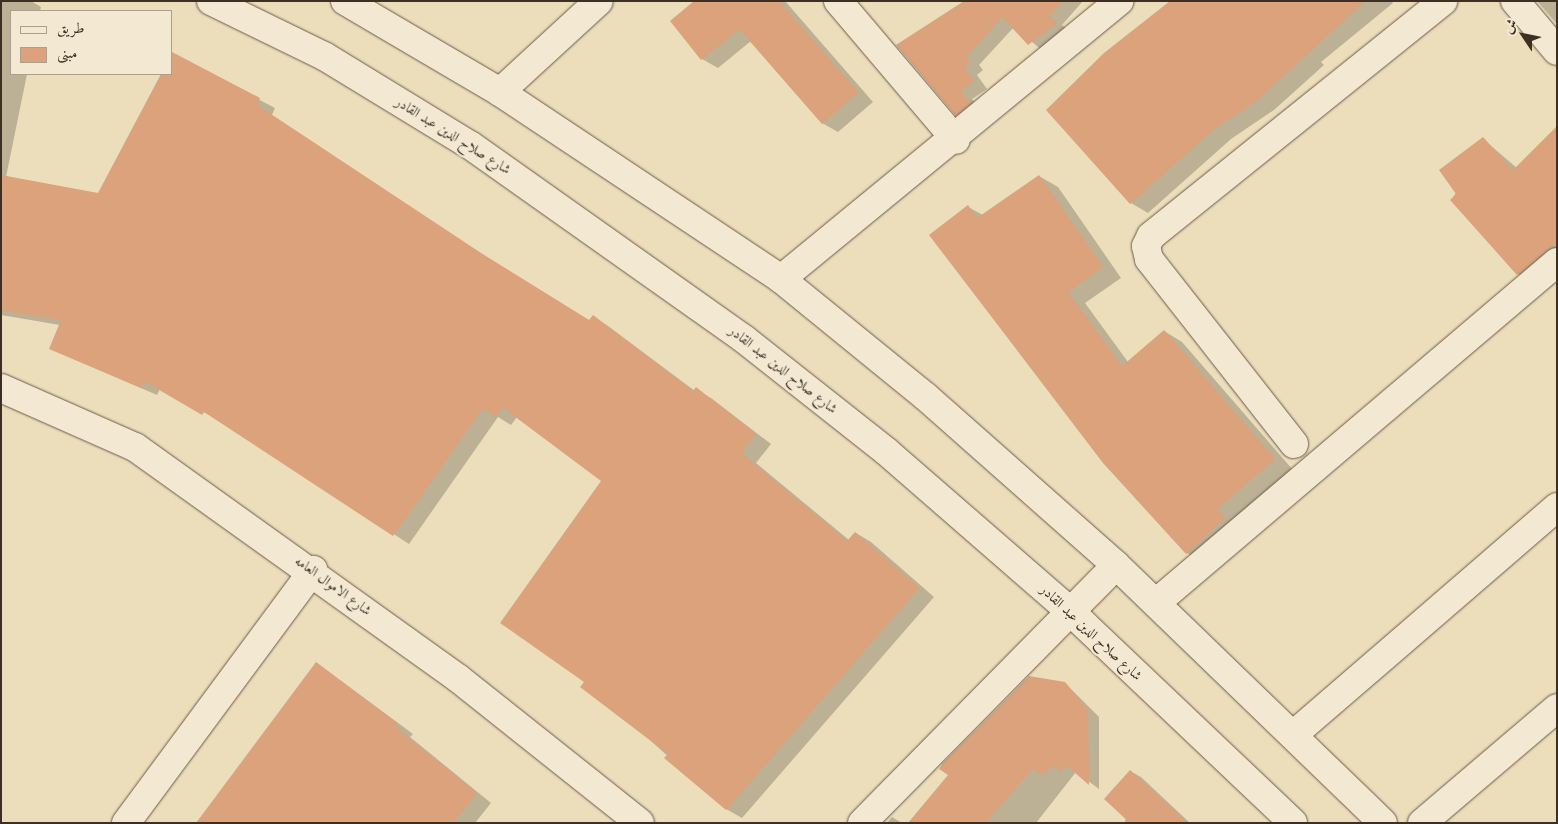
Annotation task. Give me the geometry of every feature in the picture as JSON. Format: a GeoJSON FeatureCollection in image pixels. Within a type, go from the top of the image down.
{"type":"FeatureCollection","features":[{"type":"Feature","properties":{"kind":"street","name":"شارع صلاح الدين عبد القادر"},"geometry":{"type":"LineString","coordinates":[[211,1],[324,56],[470,145],[594,229],[887,452],[1071,612],[1293,823]]}},
{"type":"Feature","properties":{"kind":"street"},"geometry":{"type":"LineString","coordinates":[[345,1],[500,92],[781,279],[925,396],[1157,602],[1383,823]]}},
{"type":"Feature","properties":{"kind":"street"},"geometry":{"type":"LineString","coordinates":[[500,92],[599,1]]}},
{"type":"Feature","properties":{"kind":"street"},"geometry":{"type":"LineString","coordinates":[[781,279],[956,140],[1120,1]]}},
{"type":"Feature","properties":{"kind":"street"},"geometry":{"type":"LineString","coordinates":[[1294,444],[1150,260],[1146,246],[1151,236],[1443,1]]}},
{"type":"Feature","properties":{"kind":"street"},"geometry":{"type":"LineString","coordinates":[[1515,1],[1557,51]]}},
{"type":"Feature","properties":{"kind":"street"},"geometry":{"type":"LineString","coordinates":[[850,5],[956,140]]}},
{"type":"Feature","properties":{"kind":"street"},"geometry":{"type":"LineString","coordinates":[[1157,602],[1557,262]]}},
{"type":"Feature","properties":{"kind":"street","name":"شارع الاموال العامه"},"geometry":{"type":"LineString","coordinates":[[1,388],[135,447],[312,570],[460,679],[640,823]]}},
{"type":"Feature","properties":{"kind":"street"},"geometry":{"type":"LineString","coordinates":[[1293,735],[1557,507]]}},
{"type":"Feature","properties":{"kind":"street"},"geometry":{"type":"LineString","coordinates":[[862,823],[1116,565]]}},
{"type":"Feature","properties":{"kind":"street"},"geometry":{"type":"LineString","coordinates":[[126,823],[312,570]]}},
{"type":"Feature","properties":{"kind":"street"},"geometry":{"type":"LineString","coordinates":[[1422,823],[1557,708]]}},
{"type":"Feature","properties":{"kind":"building"},"geometry":{"type":"Polygon","coordinates":[[[694,1],[779,1],[858,92],[822,124],[739,29],[701,60],[670,21],[694,1]]]}},
{"type":"Feature","properties":{"kind":"building"},"geometry":{"type":"Polygon","coordinates":[[[964,1],[1063,1],[1049,16],[1057,23],[1028,45],[1002,17],[966,57],[970,62],[964,67],[974,81],[960,91],[970,103],[956,116],[896,45],[964,1]]]}},
{"type":"Feature","properties":{"kind":"building"},"geometry":{"type":"Polygon","coordinates":[[[1170,1],[1365,1],[1256,101],[1213,130],[1130,204],[1046,110],[1104,53],[1170,1]]]}},
{"type":"Feature","properties":{"kind":"building"},"geometry":{"type":"Polygon","coordinates":[[[172,52],[260,98],[257,105],[481,253],[589,320],[593,315],[693,391],[696,387],[756,434],[741,453],[847,541],[855,532],[919,588],[726,810],[664,758],[668,754],[580,687],[584,682],[500,623],[601,481],[502,407],[496,417],[482,409],[393,536],[204,412],[202,415],[144,381],[141,388],[49,349],[61,320],[1,310],[1,175],[98,193],[160,75],[172,75],[172,52]]]}},
{"type":"Feature","properties":{"kind":"building"},"geometry":{"type":"Polygon","coordinates":[[[1557,126],[1557,241],[1517,275],[1450,200],[1456,194],[1439,170],[1483,137],[1513,170],[1557,126]]]}},
{"type":"Feature","properties":{"kind":"building"},"geometry":{"type":"Polygon","coordinates":[[[1039,175],[1103,267],[1068,292],[1122,366],[1164,330],[1275,459],[1217,509],[1225,518],[1186,554],[1103,463],[929,235],[968,205],[977,218],[1039,175]]]}},
{"type":"Feature","properties":{"kind":"building"},"geometry":{"type":"Polygon","coordinates":[[[316,662],[398,724],[395,727],[477,793],[453,823],[196,823],[316,662]]]}},
{"type":"Feature","properties":{"kind":"building"},"geometry":{"type":"Polygon","coordinates":[[[1029,676],[1065,682],[1088,710],[1089,785],[1066,765],[1061,772],[1054,765],[1043,775],[1032,769],[985,823],[908,823],[948,775],[939,769],[943,763],[1029,676]]]}},
{"type":"Feature","properties":{"kind":"building"},"geometry":{"type":"Polygon","coordinates":[[[1130,770],[1188,823],[1130,823],[1104,799],[1130,770]]]}}]}
